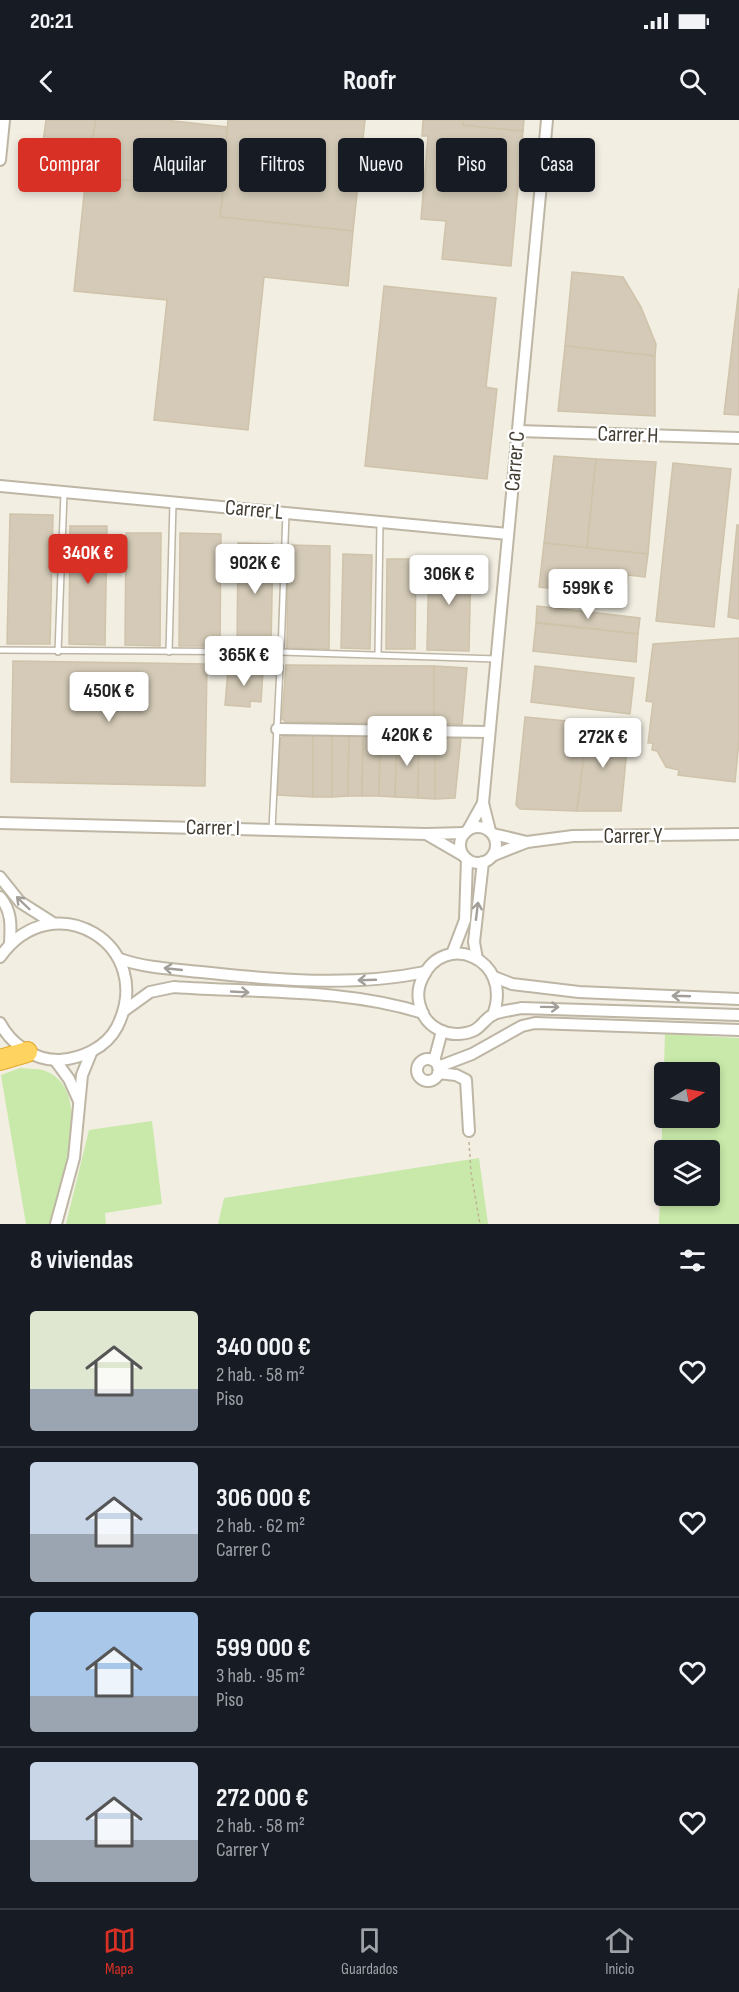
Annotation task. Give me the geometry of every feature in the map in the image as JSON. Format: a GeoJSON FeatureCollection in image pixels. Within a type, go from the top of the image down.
{"type":"FeatureCollection","features":[{"type":"Feature","properties":{"kind":"highway"},"geometry":{"type":"LineString","coordinates":[[0,1060],[27,1052]]}},
{"type":"Feature","properties":{"kind":"street"},"geometry":{"type":"LineString","coordinates":[[0,160],[4,120]]}},
{"type":"Feature","properties":{"kind":"street","name":"Carrer C"},"geometry":{"type":"LineString","coordinates":[[492,833],[483,803],[547,120]]}},
{"type":"Feature","properties":{"kind":"street","name":"Carrer H"},"geometry":{"type":"LineString","coordinates":[[518,432],[739,438]]}},
{"type":"Feature","properties":{"kind":"street","name":"Carrer L"},"geometry":{"type":"LineString","coordinates":[[0,486],[508,534]]}},
{"type":"Feature","properties":{"kind":"street"},"geometry":{"type":"LineString","coordinates":[[277,729],[489,732]]}},
{"type":"Feature","properties":{"kind":"street","name":"Carrer C"},"geometry":{"type":"LineString","coordinates":[[466,831],[483,803]]}},
{"type":"Feature","properties":{"kind":"street","name":"Carrer I"},"geometry":{"type":"LineString","coordinates":[[3,821],[426,834],[466,831]]}},
{"type":"Feature","properties":{"kind":"street"},"geometry":{"type":"LineString","coordinates":[[452,954],[465,920],[466,857],[460,846],[466,831],[478,826],[492,833],[496,840],[494,855],[483,862],[466,857]]}},
{"type":"Feature","properties":{"kind":"street","name":"Carrer Y"},"geometry":{"type":"LineString","coordinates":[[492,833],[527,842]]}},
{"type":"Feature","properties":{"kind":"street","name":"Carrer I"},"geometry":{"type":"LineString","coordinates":[[426,834],[466,857]]}},
{"type":"Feature","properties":{"kind":"street","name":"Carrer Y"},"geometry":{"type":"LineString","coordinates":[[494,855],[527,842],[573,836],[739,834]]}},
{"type":"Feature","properties":{"kind":"street"},"geometry":{"type":"LineString","coordinates":[[477,959],[474,942],[483,862]]}},
{"type":"Feature","properties":{"kind":"street"},"geometry":{"type":"LineString","coordinates":[[0,877],[20,902],[53,922],[79,926],[103,938],[120,959],[127,984],[125,1010],[112,1035],[91,1053],[73,1059],[55,1060],[27,1052],[6,1035],[0,1023]]}},
{"type":"Feature","properties":{"kind":"street"},"geometry":{"type":"LineString","coordinates":[[0,897],[6,903],[12,922],[10,943]]}},
{"type":"Feature","properties":{"kind":"street"},"geometry":{"type":"LineString","coordinates":[[0,957],[10,943],[30,929],[53,922]]}},
{"type":"Feature","properties":{"kind":"street"},"geometry":{"type":"LineString","coordinates":[[452,954],[469,955],[477,959],[486,964],[497,985],[498,1002],[493,1015],[484,1025],[471,1033],[456,1035],[442,1032],[432,1025],[423,1013],[418,1000],[418,986],[425,972],[438,959],[452,954]]}},
{"type":"Feature","properties":{"kind":"street"},"geometry":{"type":"LineString","coordinates":[[120,959],[139,965],[240,977],[362,981],[389,979],[425,972]]}},
{"type":"Feature","properties":{"kind":"street"},"geometry":{"type":"LineString","coordinates":[[494,977],[512,984],[579,992],[739,999]]}},
{"type":"Feature","properties":{"kind":"street"},"geometry":{"type":"LineString","coordinates":[[125,1010],[150,992],[174,987],[346,997],[391,1003],[423,1013]]}},
{"type":"Feature","properties":{"kind":"street"},"geometry":{"type":"LineString","coordinates":[[493,1015],[521,1008],[546,1006],[739,1015]]}},
{"type":"Feature","properties":{"kind":"street"},"geometry":{"type":"LineString","coordinates":[[437,1067],[472,1054],[522,1026],[535,1023],[739,1030]]}},
{"type":"Feature","properties":{"kind":"street"},"geometry":{"type":"LineString","coordinates":[[437,1067],[442,1032]]}},
{"type":"Feature","properties":{"kind":"street"},"geometry":{"type":"LineString","coordinates":[[56,1224],[74,1158],[82,1075],[91,1053]]}},
{"type":"Feature","properties":{"kind":"street"},"geometry":{"type":"LineString","coordinates":[[55,1060],[69,1079],[79,1102]]}},
{"type":"Feature","properties":{"kind":"street"},"geometry":{"type":"LineString","coordinates":[[437,1067],[466,1080],[469,1131]]}},
{"type":"Feature","properties":{"kind":"lane"},"geometry":{"type":"LineString","coordinates":[[58,652],[64,493]]}},
{"type":"Feature","properties":{"kind":"lane"},"geometry":{"type":"LineString","coordinates":[[169,652],[173,503]]}},
{"type":"Feature","properties":{"kind":"lane"},"geometry":{"type":"LineString","coordinates":[[280,652],[286,513]]}},
{"type":"Feature","properties":{"kind":"lane"},"geometry":{"type":"LineString","coordinates":[[378,655],[380,522]]}},
{"type":"Feature","properties":{"kind":"lane"},"geometry":{"type":"LineString","coordinates":[[0,650],[280,652],[496,659]]}},
{"type":"Feature","properties":{"kind":"lane"},"geometry":{"type":"LineString","coordinates":[[272,829],[280,667]]}},
{"type":"Feature","properties":{"kind":"path"},"geometry":{"type":"LineString","coordinates":[[469,1131],[471,1173],[480,1224]]}},
{"type":"Feature","properties":{"kind":"green space"},"geometry":{"type":"Polygon","coordinates":[[[665,1034],[739,1038],[739,1224],[659,1224],[660,1206],[720,1206],[720,1140],[662,1140],[662,1128],[720,1128],[720,1062],[664,1062],[665,1034]]]}},
{"type":"Feature","properties":{"kind":"green space"},"geometry":{"type":"Polygon","coordinates":[[[20,1068],[48,1072],[62,1083],[70,1100],[72,1120],[70,1142],[61,1188],[50,1224],[26,1224],[1,1075],[20,1068]]]}},
{"type":"Feature","properties":{"kind":"green space"},"geometry":{"type":"Polygon","coordinates":[[[152,1121],[162,1204],[105,1213],[106,1224],[66,1224],[89,1130],[152,1121]]]}},
{"type":"Feature","properties":{"kind":"green space"},"geometry":{"type":"Polygon","coordinates":[[[479,1158],[488,1224],[218,1224],[224,1198],[479,1158]]]}},
{"type":"Feature","properties":{"kind":"building"},"geometry":{"type":"Polygon","coordinates":[[[46,120],[96,120],[93,138],[44,138],[46,120]]]}},
{"type":"Feature","properties":{"kind":"building"},"geometry":{"type":"Polygon","coordinates":[[[96,120],[165,120],[227,127],[226,138],[133,138],[133,181],[121,180],[121,138],[93,138],[96,120]]]}},
{"type":"Feature","properties":{"kind":"building"},"geometry":{"type":"Polygon","coordinates":[[[228,120],[365,120],[363,138],[338,138],[338,192],[357,192],[353,231],[220,217],[222,192],[227,192],[228,120]]]}},
{"type":"Feature","properties":{"kind":"building"},"geometry":{"type":"Polygon","coordinates":[[[423,120],[463,120],[463,125],[523,131],[522,138],[519,138],[519,176],[511,266],[442,259],[446,221],[421,219],[428,136],[422,136],[423,120]]]}},
{"type":"Feature","properties":{"kind":"building"},"geometry":{"type":"Polygon","coordinates":[[[463,120],[524,120],[523,131],[463,125],[463,120]]]}},
{"type":"Feature","properties":{"kind":"building"},"geometry":{"type":"Polygon","coordinates":[[[121,180],[133,181],[133,192],[223,192],[220,217],[353,231],[348,286],[264,277],[248,430],[154,420],[167,300],[74,291],[84,192],[121,192],[121,180]]]}},
{"type":"Feature","properties":{"kind":"building"},"geometry":{"type":"Polygon","coordinates":[[[572,272],[623,277],[641,307],[656,344],[655,356],[565,346],[572,272]]]}},
{"type":"Feature","properties":{"kind":"building"},"geometry":{"type":"Polygon","coordinates":[[[384,286],[496,298],[486,387],[497,389],[487,479],[365,466],[384,286]]]}},
{"type":"Feature","properties":{"kind":"building"},"geometry":{"type":"Polygon","coordinates":[[[739,288],[739,415],[724,414],[739,288]]]}},
{"type":"Feature","properties":{"kind":"building"},"geometry":{"type":"Polygon","coordinates":[[[565,346],[655,356],[655,416],[558,411],[565,346]]]}},
{"type":"Feature","properties":{"kind":"building"},"geometry":{"type":"Polygon","coordinates":[[[554,456],[596,459],[587,548],[544,543],[554,456]]]}},
{"type":"Feature","properties":{"kind":"building"},"geometry":{"type":"Polygon","coordinates":[[[596,459],[656,462],[648,554],[587,548],[596,459]]]}},
{"type":"Feature","properties":{"kind":"building"},"geometry":{"type":"Polygon","coordinates":[[[673,463],[731,469],[714,627],[656,621],[673,463]]]}},
{"type":"Feature","properties":{"kind":"building"},"geometry":{"type":"Polygon","coordinates":[[[10,514],[53,515],[50,644],[7,644],[10,514]]]}},
{"type":"Feature","properties":{"kind":"building"},"geometry":{"type":"Polygon","coordinates":[[[737,525],[739,525],[739,619],[728,617],[737,525]]]}},
{"type":"Feature","properties":{"kind":"building"},"geometry":{"type":"Polygon","coordinates":[[[70,526],[107,526],[105,645],[69,644],[70,526]]]}},
{"type":"Feature","properties":{"kind":"building"},"geometry":{"type":"Polygon","coordinates":[[[126,533],[161,533],[160,646],[125,645],[126,533]]]}},
{"type":"Feature","properties":{"kind":"building"},"geometry":{"type":"Polygon","coordinates":[[[180,533],[221,534],[220,646],[179,646],[180,533]]]}},
{"type":"Feature","properties":{"kind":"building"},"geometry":{"type":"Polygon","coordinates":[[[238,543],[273,544],[271,647],[237,647],[238,543]]]}},
{"type":"Feature","properties":{"kind":"building"},"geometry":{"type":"Polygon","coordinates":[[[544,543],[648,554],[645,577],[628,575],[625,596],[539,587],[544,543]]]}},
{"type":"Feature","properties":{"kind":"building"},"geometry":{"type":"Polygon","coordinates":[[[288,545],[330,546],[329,649],[287,648],[288,545]]]}},
{"type":"Feature","properties":{"kind":"building"},"geometry":{"type":"Polygon","coordinates":[[[343,554],[372,555],[370,649],[341,648],[343,554]]]}},
{"type":"Feature","properties":{"kind":"building"},"geometry":{"type":"Polygon","coordinates":[[[387,559],[416,559],[415,649],[386,649],[387,559]]]}},
{"type":"Feature","properties":{"kind":"building"},"geometry":{"type":"Polygon","coordinates":[[[429,560],[471,561],[469,651],[427,650],[429,560]]]}},
{"type":"Feature","properties":{"kind":"building"},"geometry":{"type":"Polygon","coordinates":[[[537,606],[640,618],[638,634],[536,622],[537,606]]]}},
{"type":"Feature","properties":{"kind":"building"},"geometry":{"type":"Polygon","coordinates":[[[536,623],[638,634],[636,662],[533,651],[536,623]]]}},
{"type":"Feature","properties":{"kind":"building"},"geometry":{"type":"Polygon","coordinates":[[[739,638],[739,741],[735,782],[678,775],[679,770],[666,767],[657,751],[652,750],[653,743],[648,743],[653,702],[646,701],[653,644],[739,638]]]}},
{"type":"Feature","properties":{"kind":"building"},"geometry":{"type":"Polygon","coordinates":[[[13,661],[207,664],[205,786],[11,782],[13,661]]]}},
{"type":"Feature","properties":{"kind":"building"},"geometry":{"type":"Polygon","coordinates":[[[286,665],[434,666],[434,724],[286,722],[282,719],[286,665]]]}},
{"type":"Feature","properties":{"kind":"building"},"geometry":{"type":"Polygon","coordinates":[[[434,666],[467,668],[462,724],[434,724],[434,666]]]}},
{"type":"Feature","properties":{"kind":"building"},"geometry":{"type":"Polygon","coordinates":[[[535,666],[634,678],[630,714],[531,702],[535,666]]]}},
{"type":"Feature","properties":{"kind":"building"},"geometry":{"type":"Polygon","coordinates":[[[228,669],[263,671],[261,702],[250,701],[250,707],[225,705],[228,669]]]}},
{"type":"Feature","properties":{"kind":"building"},"geometry":{"type":"Polygon","coordinates":[[[525,717],[588,723],[577,811],[520,809],[516,805],[525,717]]]}},
{"type":"Feature","properties":{"kind":"building"},"geometry":{"type":"Polygon","coordinates":[[[588,723],[629,728],[621,811],[577,811],[588,723]]]}},
{"type":"Feature","properties":{"kind":"building"},"geometry":{"type":"Polygon","coordinates":[[[313,735],[313,797],[277,795],[280,739],[283,736],[313,735]]]}},
{"type":"Feature","properties":{"kind":"building"},"geometry":{"type":"Polygon","coordinates":[[[313,735],[332,735],[332,797],[313,797],[313,735]]]}},
{"type":"Feature","properties":{"kind":"building"},"geometry":{"type":"Polygon","coordinates":[[[332,735],[349,736],[348,796],[332,797],[332,735]]]}},
{"type":"Feature","properties":{"kind":"building"},"geometry":{"type":"Polygon","coordinates":[[[349,736],[363,736],[362,796],[348,796],[349,736]]]}},
{"type":"Feature","properties":{"kind":"building"},"geometry":{"type":"Polygon","coordinates":[[[363,736],[380,737],[379,796],[362,796],[363,736]]]}},
{"type":"Feature","properties":{"kind":"building"},"geometry":{"type":"Polygon","coordinates":[[[380,737],[397,737],[395,797],[379,796],[380,737]]]}},
{"type":"Feature","properties":{"kind":"building"},"geometry":{"type":"Polygon","coordinates":[[[397,737],[419,737],[418,798],[395,797],[397,737]]]}},
{"type":"Feature","properties":{"kind":"building"},"geometry":{"type":"Polygon","coordinates":[[[419,737],[435,738],[435,799],[418,798],[419,737]]]}},
{"type":"Feature","properties":{"kind":"building"},"geometry":{"type":"Polygon","coordinates":[[[435,738],[461,738],[455,798],[435,799],[435,738]]]}}]}
